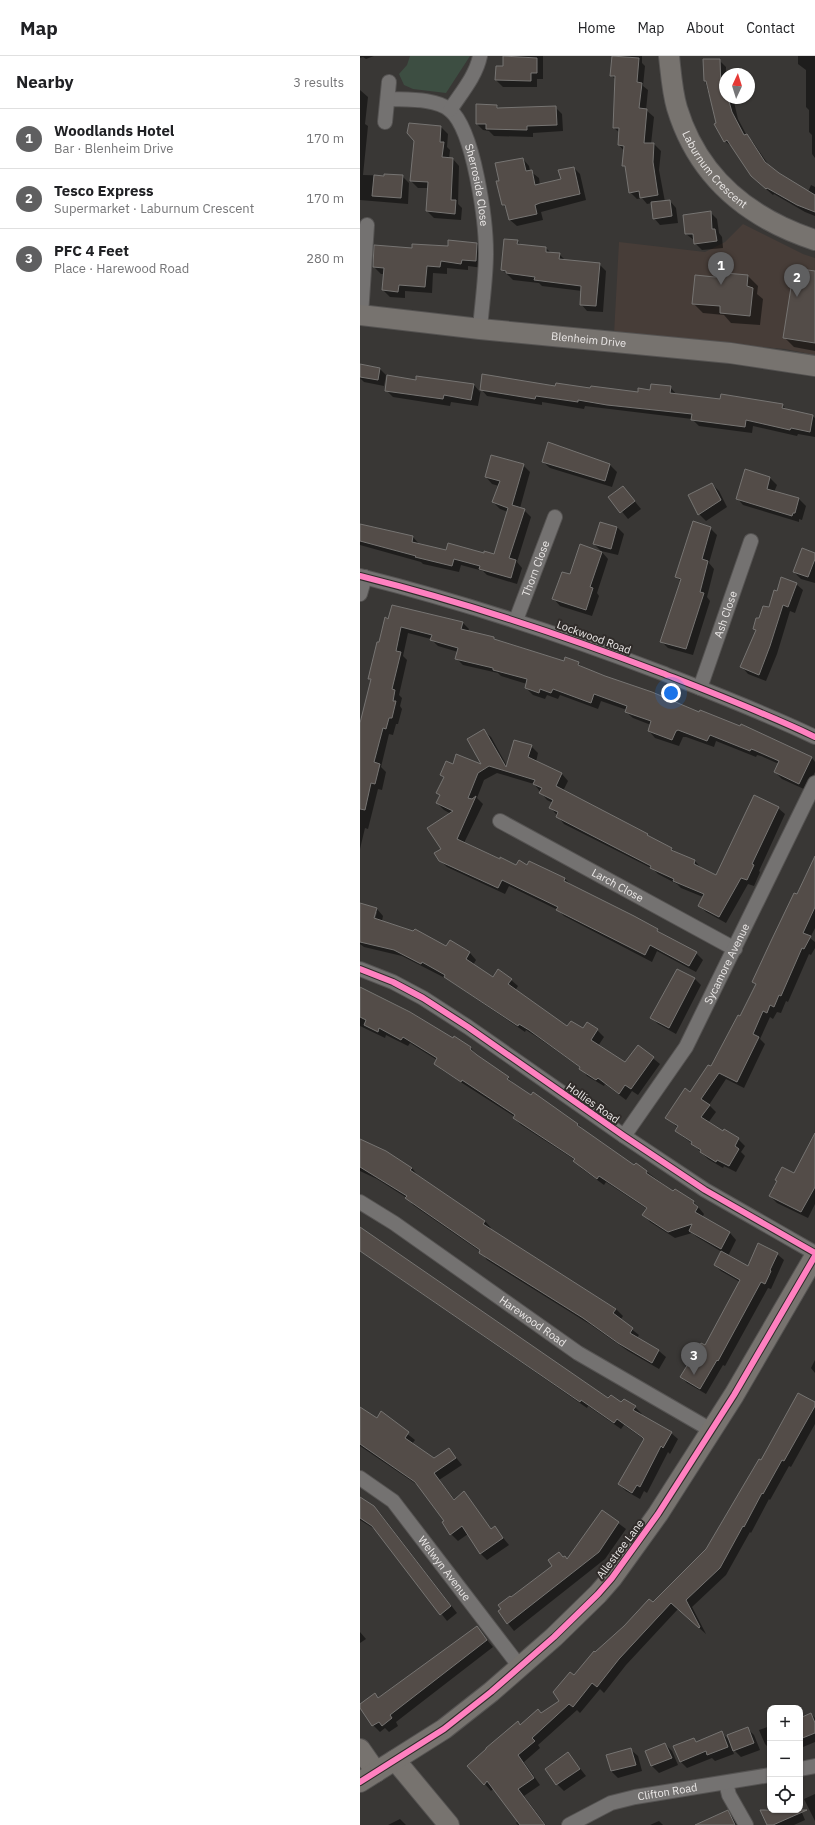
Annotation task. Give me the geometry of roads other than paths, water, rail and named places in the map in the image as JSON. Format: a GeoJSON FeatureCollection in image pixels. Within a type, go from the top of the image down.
{"type":"FeatureCollection","features":[{"type":"Feature","properties":{"kind":"street"},"geometry":{"type":"LineString","coordinates":[[388,99],[435,103],[450,110],[468,84],[479,64],[480,56]]}},
{"type":"Feature","properties":{"kind":"street","name":"Laburnum Crescent"},"geometry":{"type":"LineString","coordinates":[[669,56],[672,84],[686,131],[706,166],[725,190],[746,206],[783,228],[815,240]]}},
{"type":"Feature","properties":{"kind":"street"},"geometry":{"type":"LineString","coordinates":[[385,122],[389,82]]}},
{"type":"Feature","properties":{"kind":"street","name":"Sherroside Close"},"geometry":{"type":"LineString","coordinates":[[450,110],[461,124],[467,138],[484,220],[486,255],[480,328]]}},
{"type":"Feature","properties":{"kind":"street","name":"Blenheim Drive"},"geometry":{"type":"LineString","coordinates":[[367,225],[361,315],[730,353],[815,366]]}},
{"type":"Feature","properties":{"kind":"street","name":"Thorn Close"},"geometry":{"type":"LineString","coordinates":[[516,620],[555,517]]}},
{"type":"Feature","properties":{"kind":"street","name":"Ash Close"},"geometry":{"type":"LineString","coordinates":[[700,688],[751,541]]}},
{"type":"Feature","properties":{"kind":"street"},"geometry":{"type":"LineString","coordinates":[[360,594],[362,576]]}},
{"type":"Feature","properties":{"kind":"street","name":"Lockwood Road"},"geometry":{"type":"LineString","coordinates":[[362,576],[416,590],[516,620],[584,643],[768,714],[815,737]]}},
{"type":"Feature","properties":{"kind":"street","name":"Sycamore Avenue"},"geometry":{"type":"LineString","coordinates":[[624,1136],[686,1047],[815,783]]}},
{"type":"Feature","properties":{"kind":"street","name":"Larch Close"},"geometry":{"type":"LineString","coordinates":[[500,821],[735,949]]}},
{"type":"Feature","properties":{"kind":"street","name":"Hollies Road"},"geometry":{"type":"LineString","coordinates":[[360,969],[393,982],[423,998],[468,1027],[624,1136],[705,1190],[815,1254]]}},
{"type":"Feature","properties":{"kind":"street","name":"Harewood Road"},"geometry":{"type":"LineString","coordinates":[[360,1202],[394,1222],[578,1353],[711,1430]]}},
{"type":"Feature","properties":{"kind":"street","name":"Allestree Lane"},"geometry":{"type":"LineString","coordinates":[[368,1777],[444,1729],[554,1637],[598,1594],[612,1578],[658,1514],[734,1395],[815,1254]]}},
{"type":"Feature","properties":{"kind":"street","name":"Welwyn Avenue"},"geometry":{"type":"LineString","coordinates":[[360,1478],[393,1501],[520,1667]]}},
{"type":"Feature","properties":{"kind":"street"},"geometry":{"type":"LineString","coordinates":[[360,1749],[368,1777]]}},
{"type":"Feature","properties":{"kind":"street"},"geometry":{"type":"LineString","coordinates":[[395,1760],[449,1825]]}},
{"type":"Feature","properties":{"kind":"street"},"geometry":{"type":"LineString","coordinates":[[803,1768],[815,1766]]}},
{"type":"Feature","properties":{"kind":"street","name":"Clifton Road"},"geometry":{"type":"LineString","coordinates":[[569,1825],[611,1803],[635,1797],[767,1776]]}},
{"type":"Feature","properties":{"kind":"street"},"geometry":{"type":"LineString","coordinates":[[726,1783],[729,1795],[746,1825]]}},
{"type":"Feature","properties":{"kind":"place","name":"Woodlands Hotel"},"geometry":{"type":"Point","coordinates":[721,285]}},
{"type":"Feature","properties":{"kind":"place","name":"Tesco Express"},"geometry":{"type":"Point","coordinates":[797,297]}},
{"type":"Feature","properties":{"kind":"place","name":"PFC 4 Feet"},"geometry":{"type":"Point","coordinates":[694,1375]}}]}
